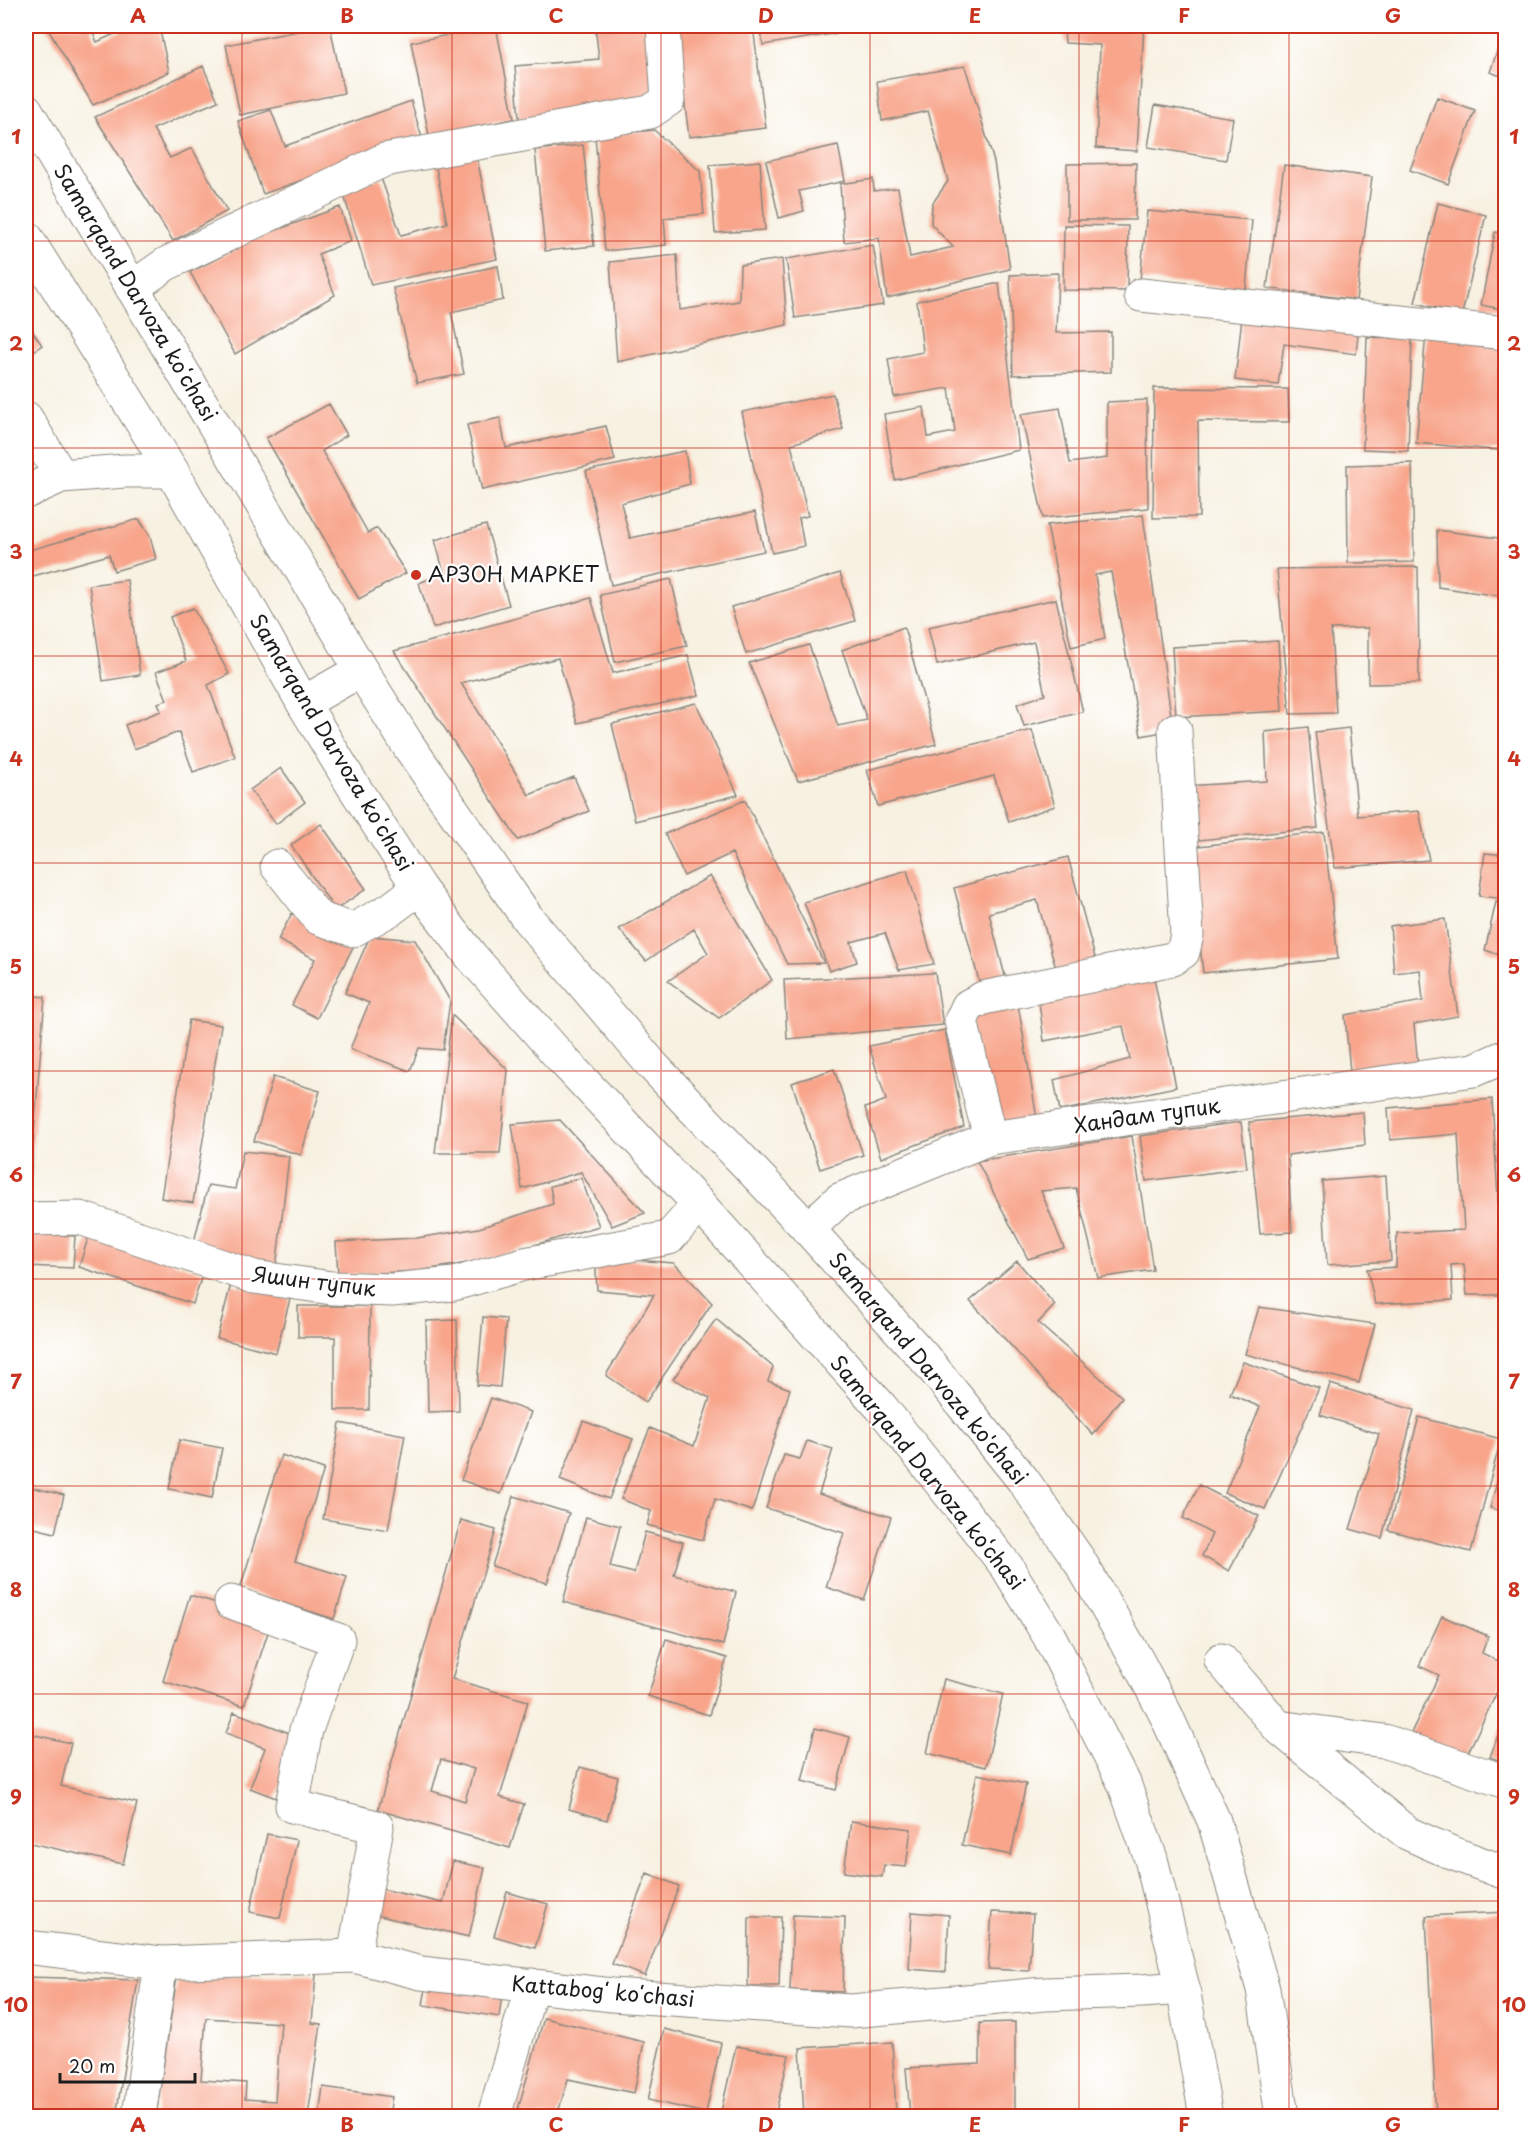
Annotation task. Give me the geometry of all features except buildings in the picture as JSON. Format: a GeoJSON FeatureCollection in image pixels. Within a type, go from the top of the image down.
{"type":"FeatureCollection","features":[{"type":"Feature","properties":{"kind":"main road"},"geometry":{"type":"LineString","coordinates":[[132,288],[166,264],[384,160],[650,112],[668,100],[663,26]]}},
{"type":"Feature","properties":{"kind":"main road","name":"Samarqand Darvoza koʻchasi"},"geometry":{"type":"LineString","coordinates":[[26,110],[408,745],[528,919],[653,1066]]}},
{"type":"Feature","properties":{"kind":"main road","name":"Samarqand Darvoza koʻchasi"},"geometry":{"type":"LineString","coordinates":[[26,237],[172,471],[303,703],[419,888],[471,956],[564,1061],[699,1204]]}},
{"type":"Feature","properties":{"kind":"main road"},"geometry":{"type":"LineString","coordinates":[[1141,295],[1506,333]]}},
{"type":"Feature","properties":{"kind":"main road"},"geometry":{"type":"LineString","coordinates":[[26,418],[61,476]]}},
{"type":"Feature","properties":{"kind":"main road"},"geometry":{"type":"LineString","coordinates":[[26,492],[61,476],[125,471],[172,471]]}},
{"type":"Feature","properties":{"kind":"main road"},"geometry":{"type":"LineString","coordinates":[[303,703],[361,670]]}},
{"type":"Feature","properties":{"kind":"main road"},"geometry":{"type":"LineString","coordinates":[[990,1138],[961,1021],[968,1006],[983,998],[1172,959],[1183,952],[1186,935],[1175,730]]}},
{"type":"Feature","properties":{"kind":"main road"},"geometry":{"type":"LineString","coordinates":[[277,866],[318,918],[353,930],[391,909],[419,888]]}},
{"type":"Feature","properties":{"kind":"main road","name":"Хандам тупик"},"geometry":{"type":"LineString","coordinates":[[808,1229],[839,1200],[990,1138],[1474,1071],[1506,1056]]}},
{"type":"Feature","properties":{"kind":"main road","name":"Samarqand Darvoza ko'chasi"},"geometry":{"type":"LineString","coordinates":[[653,1066],[808,1229],[928,1362],[1023,1480],[1079,1560],[1166,1715],[1214,1821],[1263,1989],[1282,2116]]}},
{"type":"Feature","properties":{"kind":"main road","name":"Яшин тупик"},"geometry":{"type":"LineString","coordinates":[[26,1219],[80,1218],[254,1277],[332,1288],[392,1290],[453,1284],[524,1263],[669,1238],[699,1204]]}},
{"type":"Feature","properties":{"kind":"main road","name":"Samarqand Darvoza ko‘chasi"},"geometry":{"type":"LineString","coordinates":[[699,1204],[881,1407],[1013,1576],[1049,1636],[1124,1783],[1151,1859],[1183,1988],[1206,2116]]}},
{"type":"Feature","properties":{"kind":"main road"},"geometry":{"type":"LineString","coordinates":[[231,1602],[338,1640],[306,1730],[292,1806],[377,1827],[354,1956]]}},
{"type":"Feature","properties":{"kind":"main road"},"geometry":{"type":"LineString","coordinates":[[1221,1660],[1278,1727],[1407,1833],[1506,1873]]}},
{"type":"Feature","properties":{"kind":"main road"},"geometry":{"type":"LineString","coordinates":[[1278,1727],[1384,1741],[1506,1782]]}},
{"type":"Feature","properties":{"kind":"main road","name":"Kattabogʻ koʻchasi"},"geometry":{"type":"LineString","coordinates":[[26,1947],[161,1963],[354,1956],[421,1973],[612,1995],[851,2011],[1045,1994],[1183,1988]]}},
{"type":"Feature","properties":{"kind":"main road"},"geometry":{"type":"LineString","coordinates":[[139,2116],[161,1963]]}},
{"type":"Feature","properties":{"kind":"main road"},"geometry":{"type":"LineString","coordinates":[[494,2116],[532,1985]]}},
{"type":"Feature","properties":{"kind":"place","name":"АРЗОН МАРКЕТ"},"geometry":{"type":"Point","coordinates":[416,575]}}]}
